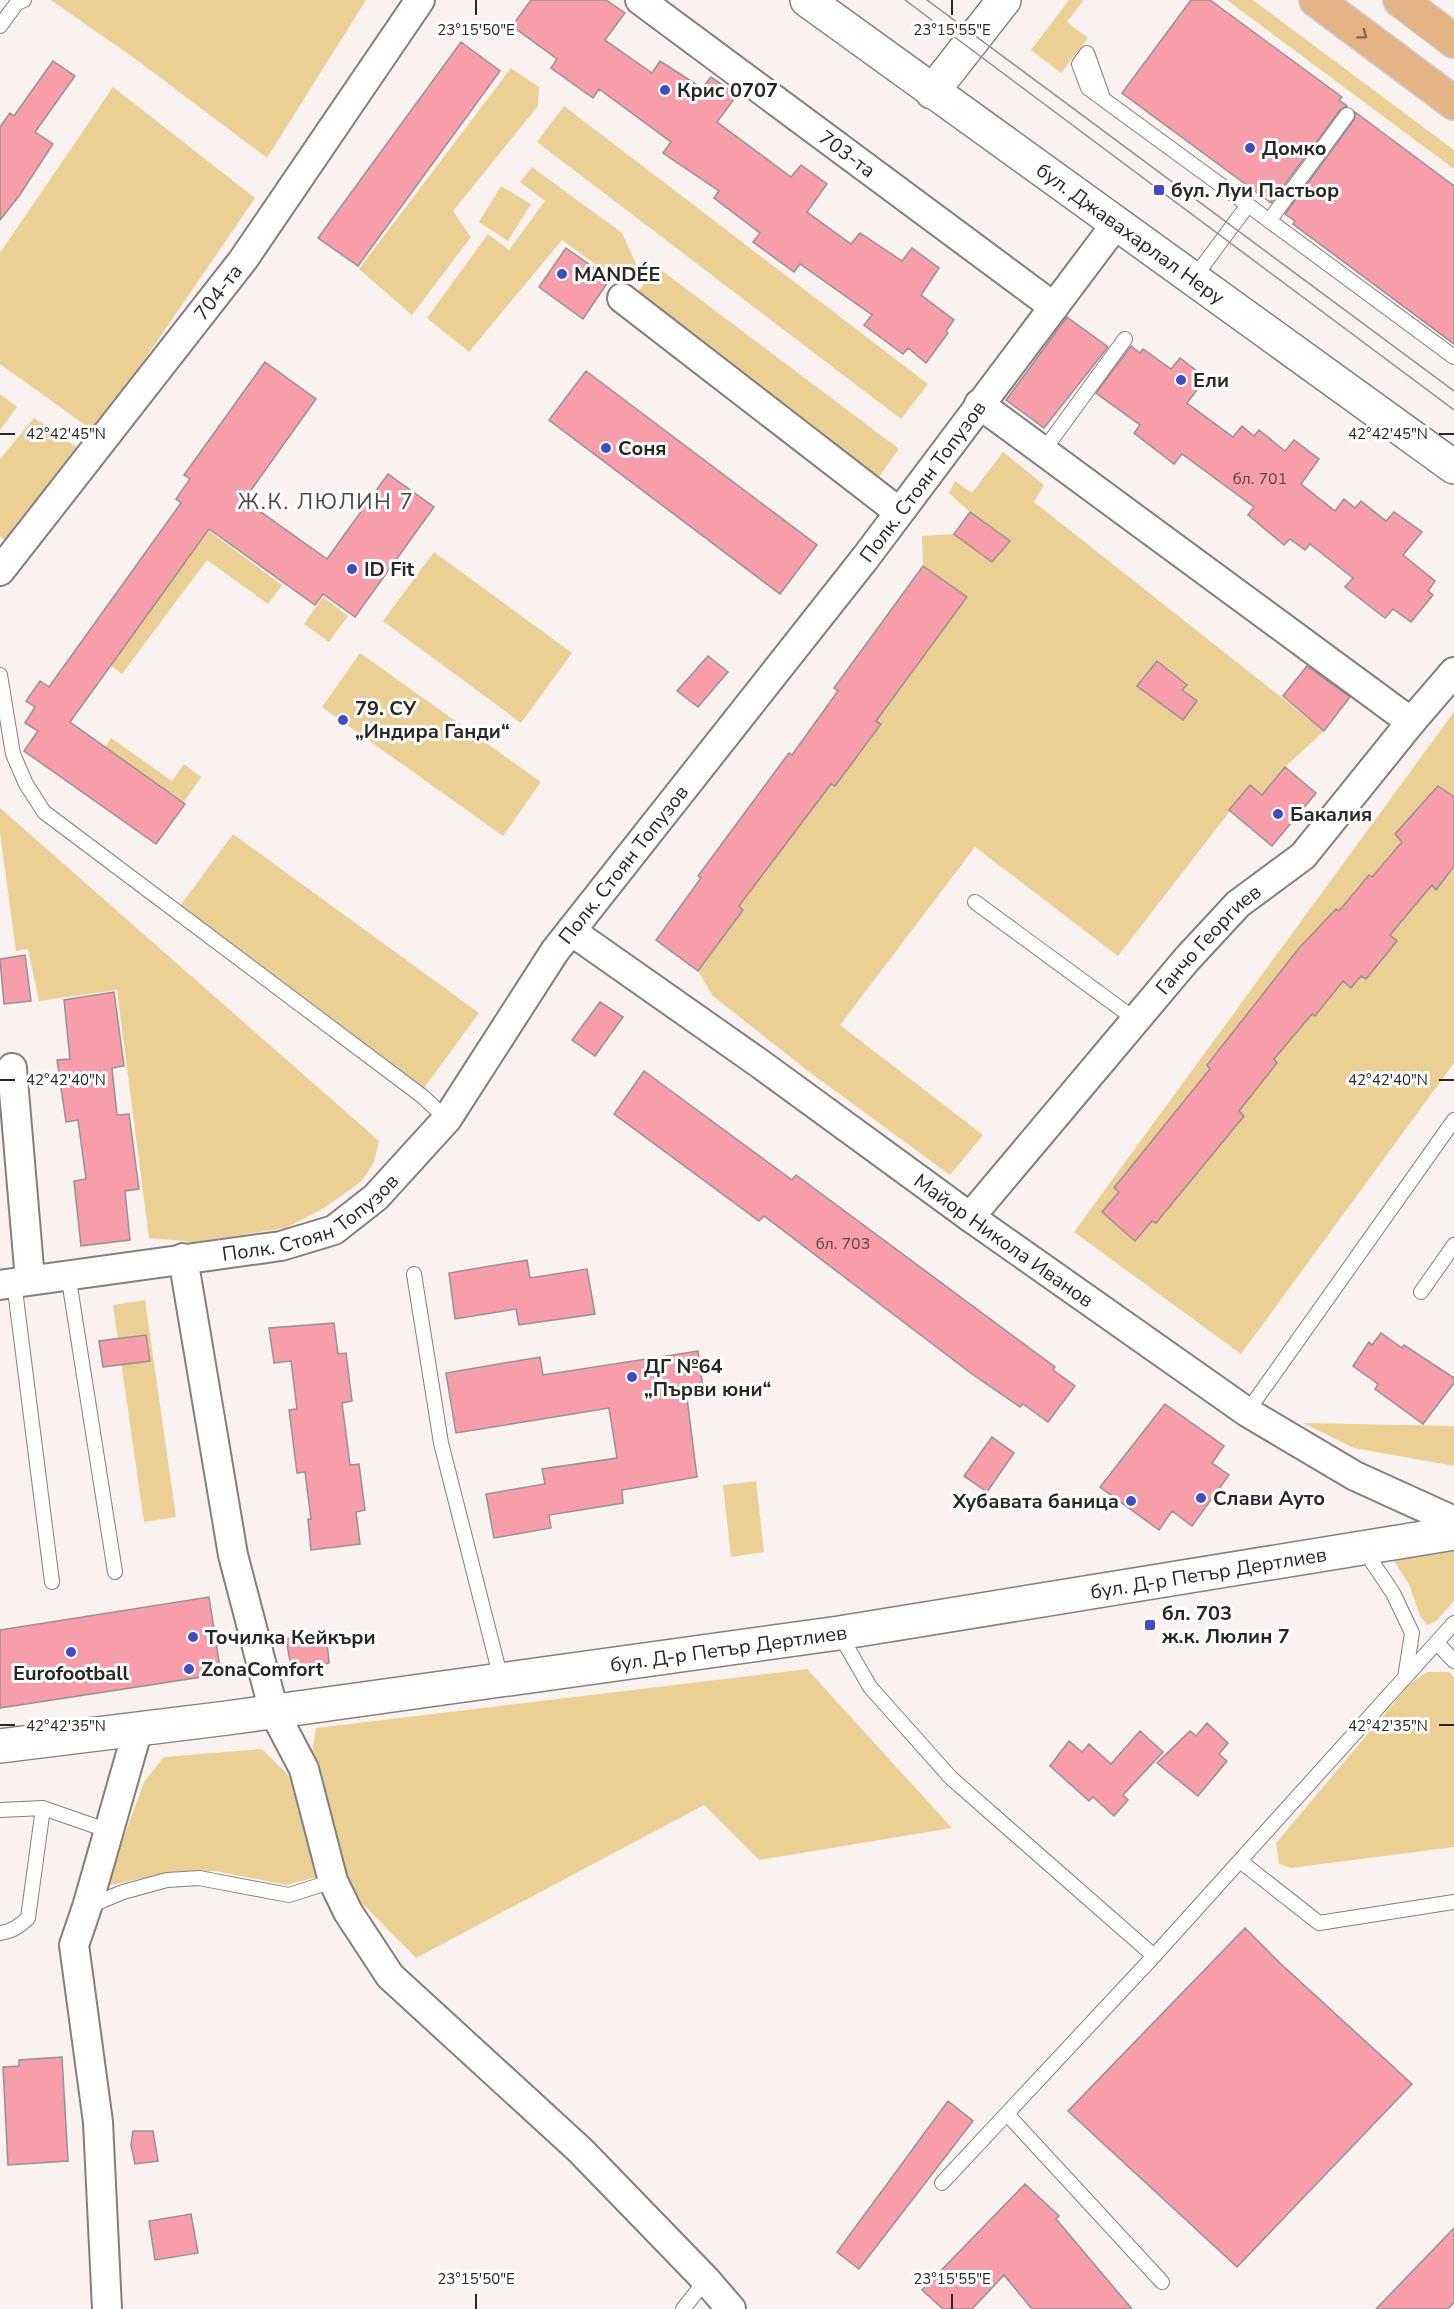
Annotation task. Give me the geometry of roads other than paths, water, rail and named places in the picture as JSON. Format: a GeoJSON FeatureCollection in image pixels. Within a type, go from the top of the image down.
{"type":"FeatureCollection","features":[{"type":"Feature","properties":{"kind":"main road","name":"бул. Джавахарлал Неру"},"geometry":{"type":"LineString","coordinates":[[808,0],[932,92],[1454,467]]}},
{"type":"Feature","properties":{"kind":"main road"},"geometry":{"type":"LineString","coordinates":[[932,92],[1004,0]]}},
{"type":"Feature","properties":{"kind":"main road"},"geometry":{"type":"LineString","coordinates":[[1316,0],[1454,104]]}},
{"type":"Feature","properties":{"kind":"main road"},"geometry":{"type":"LineString","coordinates":[[1400,0],[1454,40]]}},
{"type":"Feature","properties":{"kind":"main road","name":"бул. Д-р Петър Дертлиев"},"geometry":{"type":"LineString","coordinates":[[0,1746],[274,1712],[839,1633],[1454,1533]]}},
{"type":"Feature","properties":{"kind":"street","name":"704-та"},"geometry":{"type":"LineString","coordinates":[[0,572],[243,260],[420,0]]}},
{"type":"Feature","properties":{"kind":"street","name":"703-та"},"geometry":{"type":"LineString","coordinates":[[640,0],[1054,307]]}},
{"type":"Feature","properties":{"kind":"street","name":"Полк. Стоян Топузов"},"geometry":{"type":"LineString","coordinates":[[15,1282],[281,1246],[334,1230],[376,1197],[447,1119],[555,951],[899,513],[1116,224]]}},
{"type":"Feature","properties":{"kind":"street"},"geometry":{"type":"LineString","coordinates":[[622,298],[899,513]]}},
{"type":"Feature","properties":{"kind":"street"},"geometry":{"type":"LineString","coordinates":[[979,404],[1411,722]]}},
{"type":"Feature","properties":{"kind":"street","name":"Ганчо Георгиев"},"geometry":{"type":"LineString","coordinates":[[970,1217],[1187,959],[1238,904],[1303,856],[1454,672]]}},
{"type":"Feature","properties":{"kind":"street","name":"Майор Никола Иванов"},"geometry":{"type":"LineString","coordinates":[[571,931],[1247,1412],[1355,1476],[1454,1521]]}},
{"type":"Feature","properties":{"kind":"street"},"geometry":{"type":"LineString","coordinates":[[12,1068],[15,1282]]}},
{"type":"Feature","properties":{"kind":"street"},"geometry":{"type":"LineString","coordinates":[[183,1258],[233,1555],[274,1712],[304,1769],[333,1881],[348,1912],[390,1976],[580,2150],[706,2280],[731,2309]]}},
{"type":"Feature","properties":{"kind":"street"},"geometry":{"type":"LineString","coordinates":[[107,2309],[98,2122],[74,1945],[138,1729]]}},
{"type":"Feature","properties":{"kind":"lane"},"geometry":{"type":"LineString","coordinates":[[0,26],[18,1]]}},
{"type":"Feature","properties":{"kind":"lane"},"geometry":{"type":"LineString","coordinates":[[1103,98],[1454,357]]}},
{"type":"Feature","properties":{"kind":"lane"},"geometry":{"type":"LineString","coordinates":[[1269,221],[1347,115]]}},
{"type":"Feature","properties":{"kind":"lane"},"geometry":{"type":"LineString","coordinates":[[1192,279],[1248,205]]}},
{"type":"Feature","properties":{"kind":"lane"},"geometry":{"type":"LineString","coordinates":[[1044,450],[1125,339]]}},
{"type":"Feature","properties":{"kind":"lane"},"geometry":{"type":"LineString","coordinates":[[0,675],[13,754],[26,784],[44,812],[422,1096],[447,1119]]}},
{"type":"Feature","properties":{"kind":"lane"},"geometry":{"type":"LineString","coordinates":[[975,902],[1136,1020]]}},
{"type":"Feature","properties":{"kind":"lane"},"geometry":{"type":"LineString","coordinates":[[1247,1412],[1454,1120]]}},
{"type":"Feature","properties":{"kind":"lane"},"geometry":{"type":"LineString","coordinates":[[1421,1292],[1454,1245]]}},
{"type":"Feature","properties":{"kind":"lane"},"geometry":{"type":"LineString","coordinates":[[68,1274],[115,1572]]}},
{"type":"Feature","properties":{"kind":"lane"},"geometry":{"type":"LineString","coordinates":[[414,1274],[441,1443],[501,1679]]}},
{"type":"Feature","properties":{"kind":"lane"},"geometry":{"type":"LineString","coordinates":[[15,1282],[52,1582]]}},
{"type":"Feature","properties":{"kind":"lane"},"geometry":{"type":"LineString","coordinates":[[1363,1548],[1394,1593],[1412,1633],[1406,1678]]}},
{"type":"Feature","properties":{"kind":"lane"},"geometry":{"type":"LineString","coordinates":[[942,2183],[1154,1956],[1454,1623]]}},
{"type":"Feature","properties":{"kind":"lane"},"geometry":{"type":"LineString","coordinates":[[839,1633],[870,1687],[951,1778],[1154,1956]]}},
{"type":"Feature","properties":{"kind":"lane"},"geometry":{"type":"LineString","coordinates":[[1437,1643],[1454,1661]]}},
{"type":"Feature","properties":{"kind":"lane"},"geometry":{"type":"LineString","coordinates":[[0,1810],[43,1808],[109,1831]]}},
{"type":"Feature","properties":{"kind":"lane"},"geometry":{"type":"LineString","coordinates":[[0,1933],[6,1933],[28,1918],[43,1808]]}},
{"type":"Feature","properties":{"kind":"lane"},"geometry":{"type":"LineString","coordinates":[[1240,1861],[1319,1923],[1454,1902]]}},
{"type":"Feature","properties":{"kind":"lane"},"geometry":{"type":"LineString","coordinates":[[87,1907],[123,1892],[167,1880],[199,1878],[288,1895],[333,1881]]}},
{"type":"Feature","properties":{"kind":"lane"},"geometry":{"type":"LineString","coordinates":[[1007,2114],[1162,2282]]}},
{"type":"Feature","properties":{"kind":"lane"},"geometry":{"type":"LineString","coordinates":[[683,2309],[706,2280]]}},
{"type":"Feature","properties":{"kind":"tram line"},"geometry":{"type":"LineString","coordinates":[[905,0],[1454,410]]}},
{"type":"Feature","properties":{"kind":"tram line"},"geometry":{"type":"LineString","coordinates":[[927,0],[1454,391]]}},
{"type":"Feature","properties":{"kind":"place","name":"Крис 0707"},"geometry":{"type":"Point","coordinates":[665,90]}},
{"type":"Feature","properties":{"kind":"place","name":"Домко"},"geometry":{"type":"Point","coordinates":[1250,148]}},
{"type":"Feature","properties":{"kind":"place","name":"бул. Луи Пастьор"},"geometry":{"type":"Point","coordinates":[1159,190]}},
{"type":"Feature","properties":{"kind":"place","name":"MANDÉE"},"geometry":{"type":"Point","coordinates":[562,274]}},
{"type":"Feature","properties":{"kind":"place","name":"Ели"},"geometry":{"type":"Point","coordinates":[1181,380]}},
{"type":"Feature","properties":{"kind":"place","name":"Соня"},"geometry":{"type":"Point","coordinates":[606,448]}},
{"type":"Feature","properties":{"kind":"place","name":"ID Fit"},"geometry":{"type":"Point","coordinates":[352,569]}},
{"type":"Feature","properties":{"kind":"place","name":"79. СУ „Индира Ганди“"},"geometry":{"type":"Point","coordinates":[343,720]}},
{"type":"Feature","properties":{"kind":"place","name":"Бакалия"},"geometry":{"type":"Point","coordinates":[1278,814]}},
{"type":"Feature","properties":{"kind":"place","name":"ДГ №64 „Първи юни“"},"geometry":{"type":"Point","coordinates":[632,1377]}},
{"type":"Feature","properties":{"kind":"place","name":"Слави Ауто"},"geometry":{"type":"Point","coordinates":[1201,1498]}},
{"type":"Feature","properties":{"kind":"place","name":"Хубавата баница"},"geometry":{"type":"Point","coordinates":[1131,1501]}},
{"type":"Feature","properties":{"kind":"place","name":"бл. 703 ж.к. Люлин 7"},"geometry":{"type":"Point","coordinates":[1150,1625]}},
{"type":"Feature","properties":{"kind":"place","name":"Точилка Кейкъри"},"geometry":{"type":"Point","coordinates":[193,1637]}},
{"type":"Feature","properties":{"kind":"place","name":"Eurofootball"},"geometry":{"type":"Point","coordinates":[71,1652]}},
{"type":"Feature","properties":{"kind":"place","name":"ZonaComfort"},"geometry":{"type":"Point","coordinates":[189,1669]}},
{"type":"Feature","properties":{"kind":"district","name":"Ж.К. ЛЮЛИН 7"},"geometry":{"type":"Point","coordinates":[326,501]}}]}
